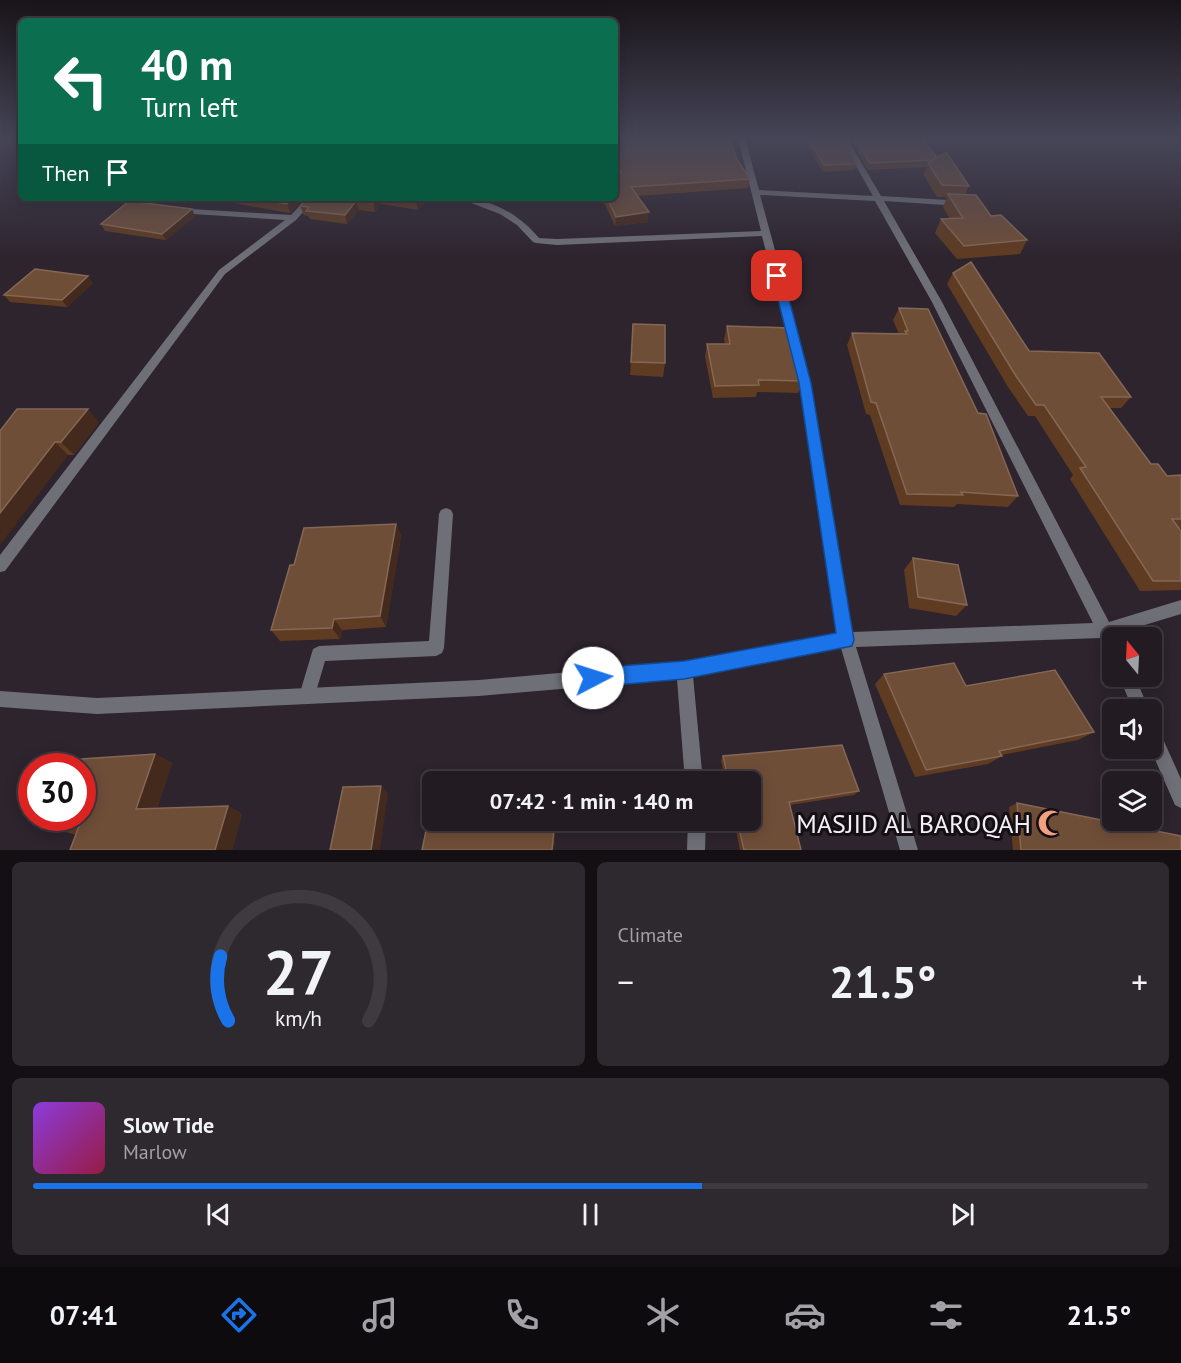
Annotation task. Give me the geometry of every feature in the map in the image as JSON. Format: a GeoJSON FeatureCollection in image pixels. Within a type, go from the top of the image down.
{"type":"FeatureCollection","features":[{"type":"Feature","properties":{"kind":"street"},"geometry":{"type":"LineString","coordinates":[[752,178],[805,383],[846,640],[909,850]]}},
{"type":"Feature","properties":{"kind":"street"},"geometry":{"type":"LineString","coordinates":[[865,178],[937,302],[1104,627]]}},
{"type":"Feature","properties":{"kind":"street"},"geometry":{"type":"LineString","coordinates":[[756,192],[969,203]]}},
{"type":"Feature","properties":{"kind":"street"},"geometry":{"type":"LineString","coordinates":[[0,566],[222,272],[243,253],[293,218],[309,201]]}},
{"type":"Feature","properties":{"kind":"street"},"geometry":{"type":"LineString","coordinates":[[471,201],[499,210],[522,222],[536,240],[557,242],[766,233]]}},
{"type":"Feature","properties":{"kind":"street"},"geometry":{"type":"LineString","coordinates":[[172,209],[293,218]]}},
{"type":"Feature","properties":{"kind":"street"},"geometry":{"type":"LineString","coordinates":[[307,696],[319,654],[436,648],[446,514]]}},
{"type":"Feature","properties":{"kind":"street"},"geometry":{"type":"LineString","coordinates":[[1116,627],[1181,607]]}},
{"type":"Feature","properties":{"kind":"street"},"geometry":{"type":"LineString","coordinates":[[0,699],[97,706],[479,688],[684,670],[846,640],[1102,630]]}},
{"type":"Feature","properties":{"kind":"street"},"geometry":{"type":"LineString","coordinates":[[684,670],[693,771]]}},
{"type":"Feature","properties":{"kind":"street"},"geometry":{"type":"LineString","coordinates":[[1162,756],[1181,799]]}},
{"type":"Feature","properties":{"kind":"street"},"geometry":{"type":"LineString","coordinates":[[696,850],[697,831]]}},
{"type":"Feature","properties":{"kind":"building"},"geometry":{"type":"Polygon","coordinates":[[[618,178],[750,179],[631,187],[649,212],[616,217],[608,201],[618,201],[618,178]]]}},
{"type":"Feature","properties":{"kind":"building"},"geometry":{"type":"Polygon","coordinates":[[[937,178],[963,178],[969,186],[942,185],[937,178]]]}},
{"type":"Feature","properties":{"kind":"building"},"geometry":{"type":"Polygon","coordinates":[[[948,194],[976,195],[991,216],[1001,215],[1027,240],[964,246],[941,219],[963,218],[948,194]]]}},
{"type":"Feature","properties":{"kind":"building"},"geometry":{"type":"Polygon","coordinates":[[[129,201],[192,209],[162,234],[101,224],[129,201]]]}},
{"type":"Feature","properties":{"kind":"building"},"geometry":{"type":"Polygon","coordinates":[[[270,201],[290,201],[287,204],[270,201]]]}},
{"type":"Feature","properties":{"kind":"building"},"geometry":{"type":"Polygon","coordinates":[[[305,201],[356,201],[345,215],[306,211],[309,207],[300,206],[305,201]]]}},
{"type":"Feature","properties":{"kind":"building"},"geometry":{"type":"Polygon","coordinates":[[[971,262],[1029,351],[1099,353],[1131,397],[1101,397],[1151,464],[1158,464],[1167,476],[1181,475],[1181,519],[1172,519],[1181,531],[1181,581],[1153,581],[1080,468],[1086,467],[1044,405],[1036,405],[1016,376],[953,273],[971,262]]]}},
{"type":"Feature","properties":{"kind":"building"},"geometry":{"type":"Polygon","coordinates":[[[35,269],[88,276],[62,300],[4,295],[35,269]]]}},
{"type":"Feature","properties":{"kind":"building"},"geometry":{"type":"Polygon","coordinates":[[[899,308],[928,309],[978,413],[986,414],[1018,496],[961,492],[963,495],[907,494],[876,403],[871,402],[852,333],[907,334],[905,331],[908,331],[899,308]]]}},
{"type":"Feature","properties":{"kind":"building"},"geometry":{"type":"Polygon","coordinates":[[[633,324],[665,325],[665,363],[631,362],[633,324]]]}},
{"type":"Feature","properties":{"kind":"building"},"geometry":{"type":"Polygon","coordinates":[[[727,326],[790,328],[803,381],[758,380],[759,385],[715,386],[707,344],[730,344],[727,326]]]}},
{"type":"Feature","properties":{"kind":"building"},"geometry":{"type":"Polygon","coordinates":[[[17,409],[88,409],[61,442],[55,442],[0,513],[0,431],[17,409]]]}},
{"type":"Feature","properties":{"kind":"building"},"geometry":{"type":"Polygon","coordinates":[[[396,524],[380,616],[334,619],[332,628],[271,630],[290,565],[294,565],[304,528],[396,524]]]}},
{"type":"Feature","properties":{"kind":"building"},"geometry":{"type":"Polygon","coordinates":[[[913,558],[958,565],[967,605],[918,597],[913,558]]]}},
{"type":"Feature","properties":{"kind":"building"},"geometry":{"type":"Polygon","coordinates":[[[954,663],[966,686],[1055,670],[1094,732],[999,751],[1002,756],[926,770],[884,674],[954,663]]]}},
{"type":"Feature","properties":{"kind":"building"},"geometry":{"type":"Polygon","coordinates":[[[842,745],[859,791],[789,802],[801,850],[744,850],[740,831],[761,831],[761,771],[726,771],[723,756],[842,745]]]}},
{"type":"Feature","properties":{"kind":"building"},"geometry":{"type":"Polygon","coordinates":[[[155,754],[136,809],[228,806],[215,850],[70,850],[77,831],[96,831],[96,758],[155,754]]]}},
{"type":"Feature","properties":{"kind":"building"},"geometry":{"type":"Polygon","coordinates":[[[381,786],[371,850],[330,850],[343,787],[381,786]]]}},
{"type":"Feature","properties":{"kind":"building","name":"MASJID AL BAROQAH"},"geometry":{"type":"Polygon","coordinates":[[[1017,803],[1102,820],[1102,831],[1156,831],[1181,836],[1181,850],[1021,850],[1017,803]]]}},
{"type":"Feature","properties":{"kind":"building"},"geometry":{"type":"Polygon","coordinates":[[[426,831],[554,831],[552,850],[422,850],[426,831]]]}},
{"type":"Feature","properties":{"kind":"place","name":"MASJID AL BAROQAH"},"geometry":{"type":"Point","coordinates":[1051,823]}},
{"type":"Feature","properties":{"kind":"route"},"geometry":{"type":"LineString","coordinates":[[593,678],[684,670],[846,640],[805,383],[777,276]]}}]}
